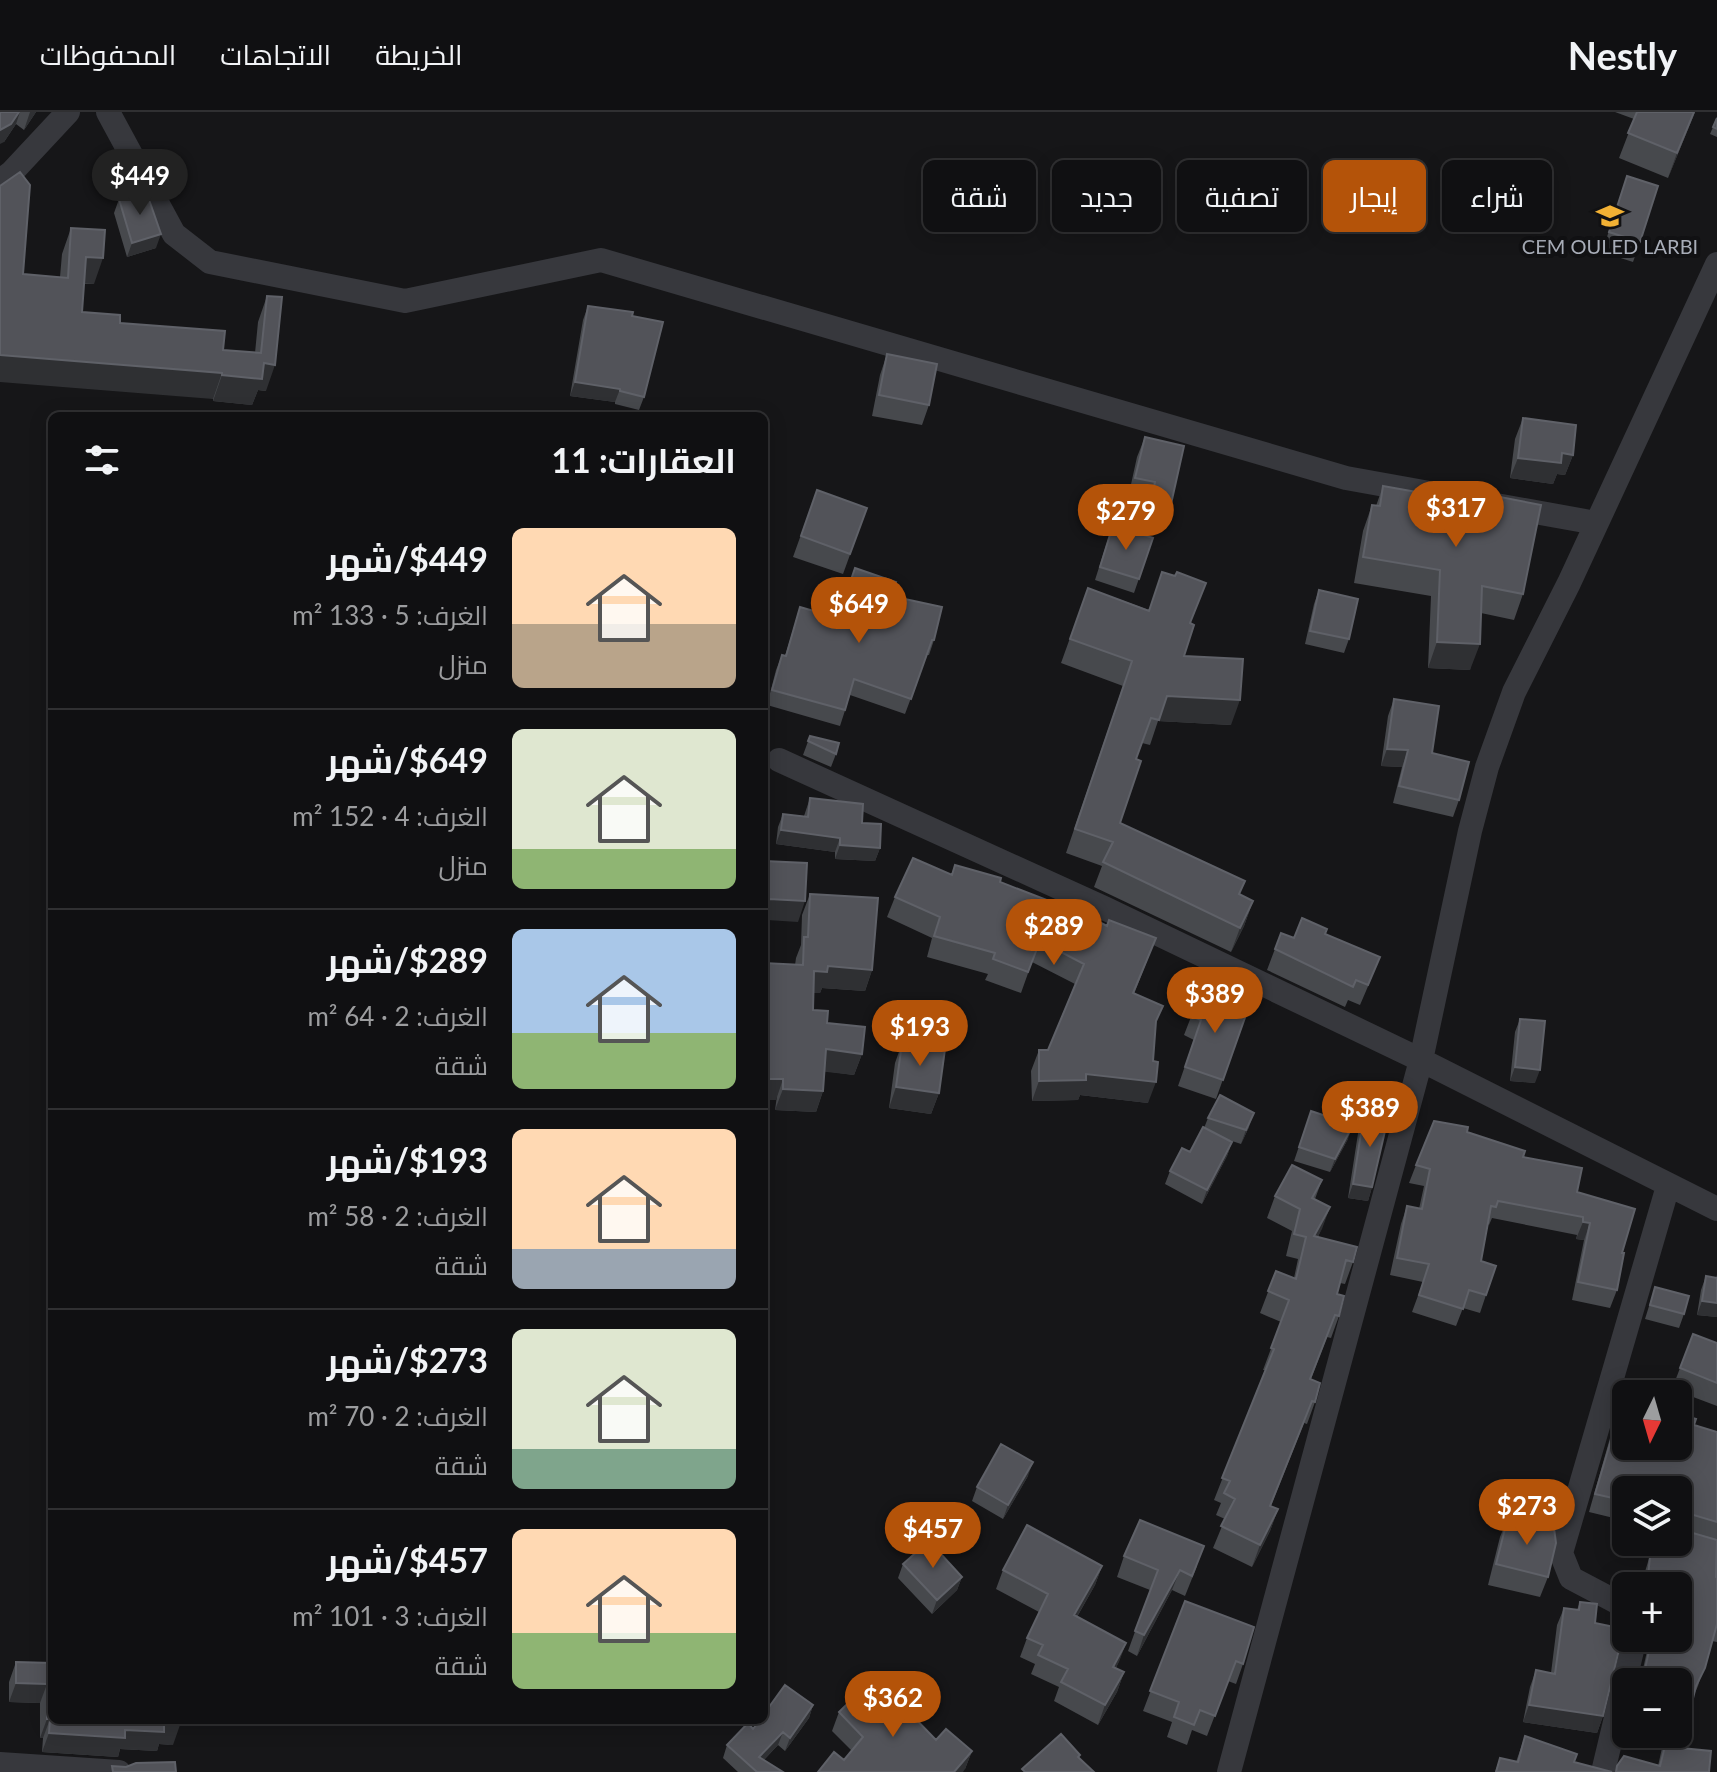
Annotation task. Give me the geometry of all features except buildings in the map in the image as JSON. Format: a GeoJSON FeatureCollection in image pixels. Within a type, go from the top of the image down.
{"type":"FeatureCollection","features":[{"type":"Feature","properties":{"kind":"street"},"geometry":{"type":"LineString","coordinates":[[0,181],[68,112]]}},
{"type":"Feature","properties":{"kind":"street"},"geometry":{"type":"LineString","coordinates":[[108,112],[174,234],[210,262],[405,301],[601,260],[1346,478],[1596,523]]}},
{"type":"Feature","properties":{"kind":"street"},"geometry":{"type":"LineString","coordinates":[[1229,1772],[1421,1060],[1470,831],[1487,767],[1514,692],[1717,264]]}},
{"type":"Feature","properties":{"kind":"street"},"geometry":{"type":"LineString","coordinates":[[779,760],[1104,908],[1421,1060],[1717,1209]]}},
{"type":"Feature","properties":{"kind":"street"},"geometry":{"type":"LineString","coordinates":[[1612,1600],[1571,1578],[1561,1553],[1668,1186]]}},
{"type":"Feature","properties":{"kind":"street"},"geometry":{"type":"LineString","coordinates":[[1603,1772],[1632,1652]]}},
{"type":"Feature","properties":{"kind":"street"},"geometry":{"type":"LineString","coordinates":[[0,1764],[119,1772]]}},
{"type":"Feature","properties":{"kind":"place","name":"CEM OULED LARBI"},"geometry":{"type":"Point","coordinates":[1610,216]}}]}
